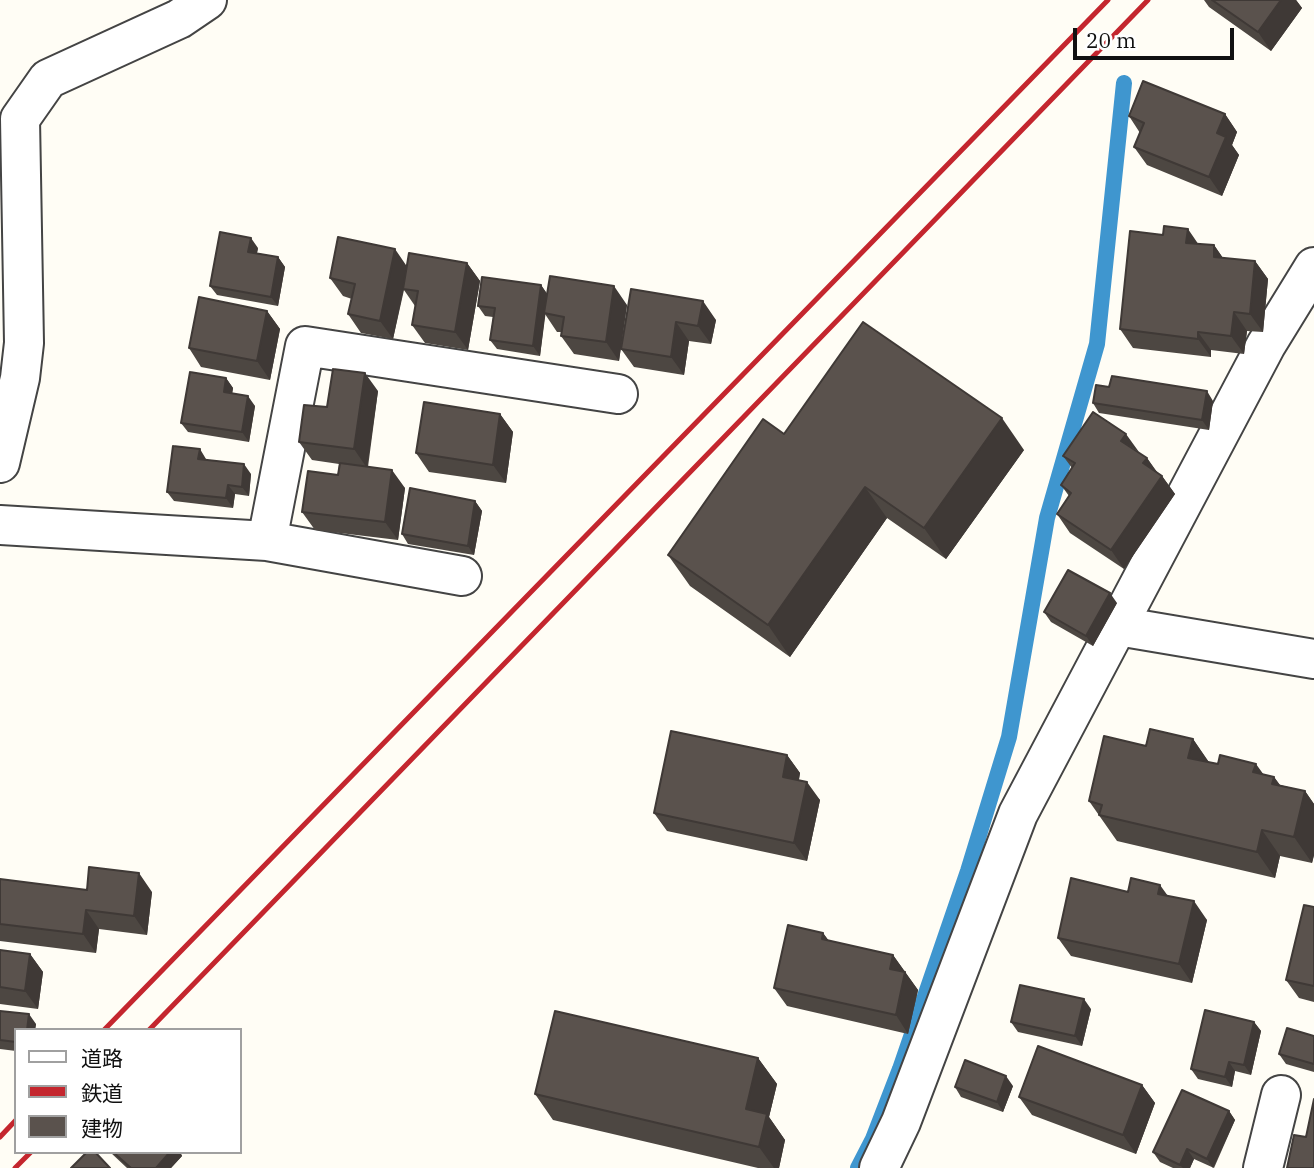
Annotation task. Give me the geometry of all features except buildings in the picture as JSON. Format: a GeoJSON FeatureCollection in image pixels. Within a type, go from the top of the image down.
{"type":"FeatureCollection","features":[{"type":"Feature","properties":{"kind":"street"},"geometry":{"type":"LineString","coordinates":[[0,463],[20,378],[24,343],[20,119],[48,79],[179,19],[207,0]]}},
{"type":"Feature","properties":{"kind":"street"},"geometry":{"type":"LineString","coordinates":[[879,1168],[901,1122],[1018,814],[1266,345],[1314,267]]}},
{"type":"Feature","properties":{"kind":"street"},"geometry":{"type":"LineString","coordinates":[[267,541],[305,346],[618,394]]}},
{"type":"Feature","properties":{"kind":"street"},"geometry":{"type":"LineString","coordinates":[[0,525],[267,541],[462,576]]}},
{"type":"Feature","properties":{"kind":"street"},"geometry":{"type":"LineString","coordinates":[[1118,626],[1314,659]]}},
{"type":"Feature","properties":{"kind":"street"},"geometry":{"type":"LineString","coordinates":[[1263,1168],[1281,1095]]}},
{"type":"Feature","properties":{"kind":"waterway"},"geometry":{"type":"LineString","coordinates":[[858,1168],[873,1139],[900,1069],[968,871],[1009,737],[1047,518],[1097,344],[1124,83]]}},
{"type":"Feature","properties":{"kind":"railway"},"geometry":{"type":"LineString","coordinates":[[106,1028],[1108,0]]}},
{"type":"Feature","properties":{"kind":"railway"},"geometry":{"type":"LineString","coordinates":[[151,1028],[1148,0]]}},
{"type":"Feature","properties":{"kind":"railway"},"geometry":{"type":"LineString","coordinates":[[0,1137],[14,1122]]}},
{"type":"Feature","properties":{"kind":"railway"},"geometry":{"type":"LineString","coordinates":[[15,1168],[29,1154]]}}]}
